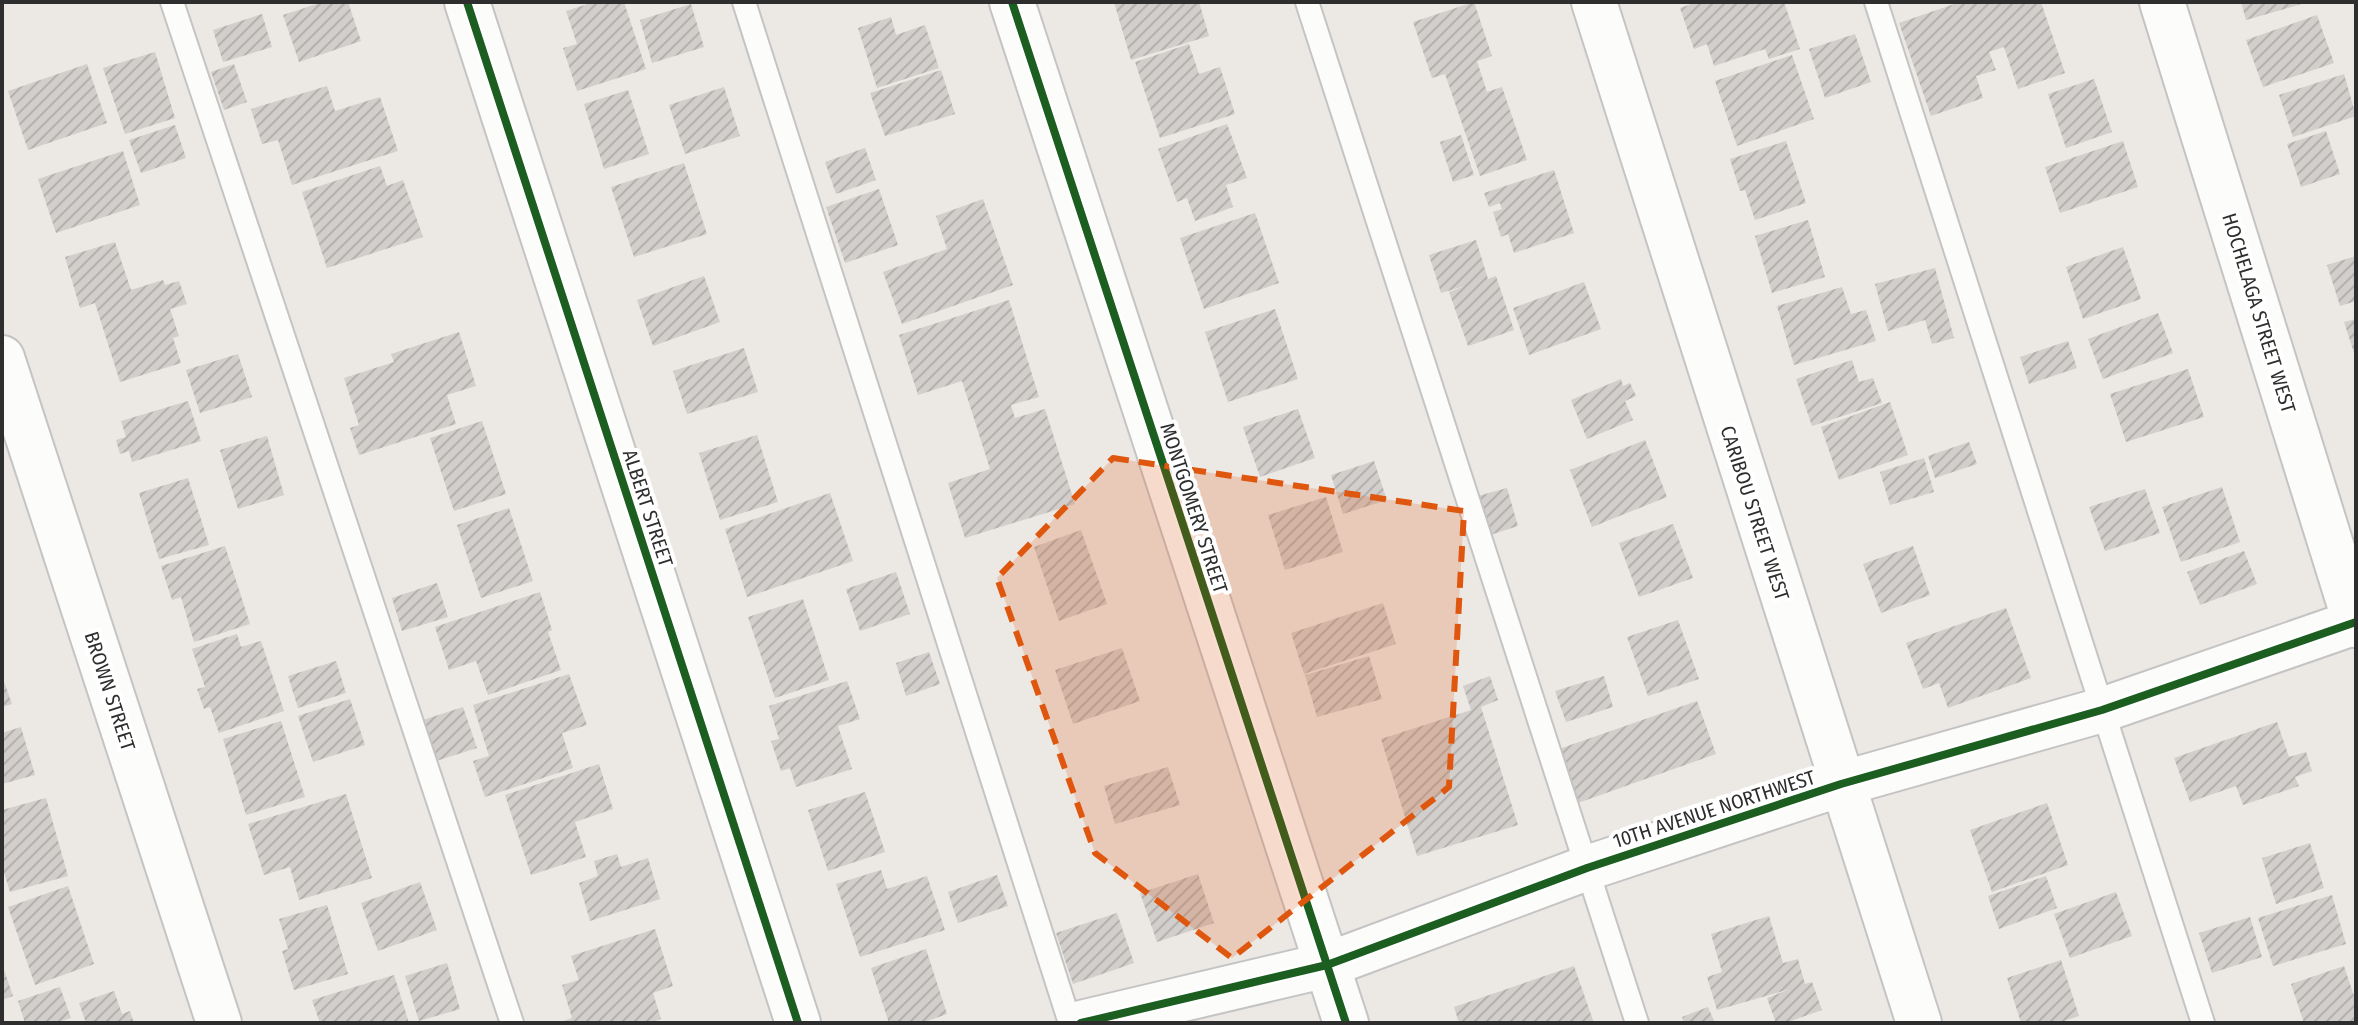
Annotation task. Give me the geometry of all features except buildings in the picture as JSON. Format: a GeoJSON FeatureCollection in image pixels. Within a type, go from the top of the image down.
{"type":"FeatureCollection","features":[{"type":"Feature","properties":{"kind":"street","name":"ALBERT STREET"},"geometry":{"type":"LineString","coordinates":[[467,2],[798,1023]]}},
{"type":"Feature","properties":{"kind":"street","name":"MONTGOMERY STREET"},"geometry":{"type":"LineString","coordinates":[[1012,2],[1346,1023]]}},
{"type":"Feature","properties":{"kind":"street","name":"CARIBOU STREET WEST"},"geometry":{"type":"LineString","coordinates":[[1594,2],[1919,1023]]}},
{"type":"Feature","properties":{"kind":"street","name":"HOCHELAGA STREET WEST"},"geometry":{"type":"LineString","coordinates":[[2162,2],[2356,623]]}},
{"type":"Feature","properties":{"kind":"street","name":"BROWN STREET"},"geometry":{"type":"LineString","coordinates":[[2,358],[219,1023]]}},
{"type":"Feature","properties":{"kind":"street","name":"10TH AVENUE NORTHWEST"},"geometry":{"type":"LineString","coordinates":[[1081,1023],[1327,965],[1587,868],[1841,784],[2102,710],[2356,623]]}},
{"type":"Feature","properties":{"kind":"lane"},"geometry":{"type":"LineString","coordinates":[[172,2],[512,1023]]}},
{"type":"Feature","properties":{"kind":"lane"},"geometry":{"type":"LineString","coordinates":[[744,2],[1070,1023]]}},
{"type":"Feature","properties":{"kind":"lane"},"geometry":{"type":"LineString","coordinates":[[1307,2],[1637,1023]]}},
{"type":"Feature","properties":{"kind":"lane"},"geometry":{"type":"LineString","coordinates":[[1876,2],[2203,1023]]}},
{"type":"Feature","properties":{"kind":"highlighted area"},"geometry":{"type":"Polygon","coordinates":[[[1113,458],[1464,511],[1449,787],[1232,958],[1095,853],[997,578],[1113,458]]]}},
{"type":"Feature","properties":{"kind":"cycle path"},"geometry":{"type":"LineString","coordinates":[[467,2],[798,1023]]}},
{"type":"Feature","properties":{"kind":"cycle path"},"geometry":{"type":"LineString","coordinates":[[1012,2],[1346,1023]]}},
{"type":"Feature","properties":{"kind":"cycle path"},"geometry":{"type":"LineString","coordinates":[[1081,1023],[1327,965],[1587,868],[1841,784],[2102,710],[2356,622]]}}]}
